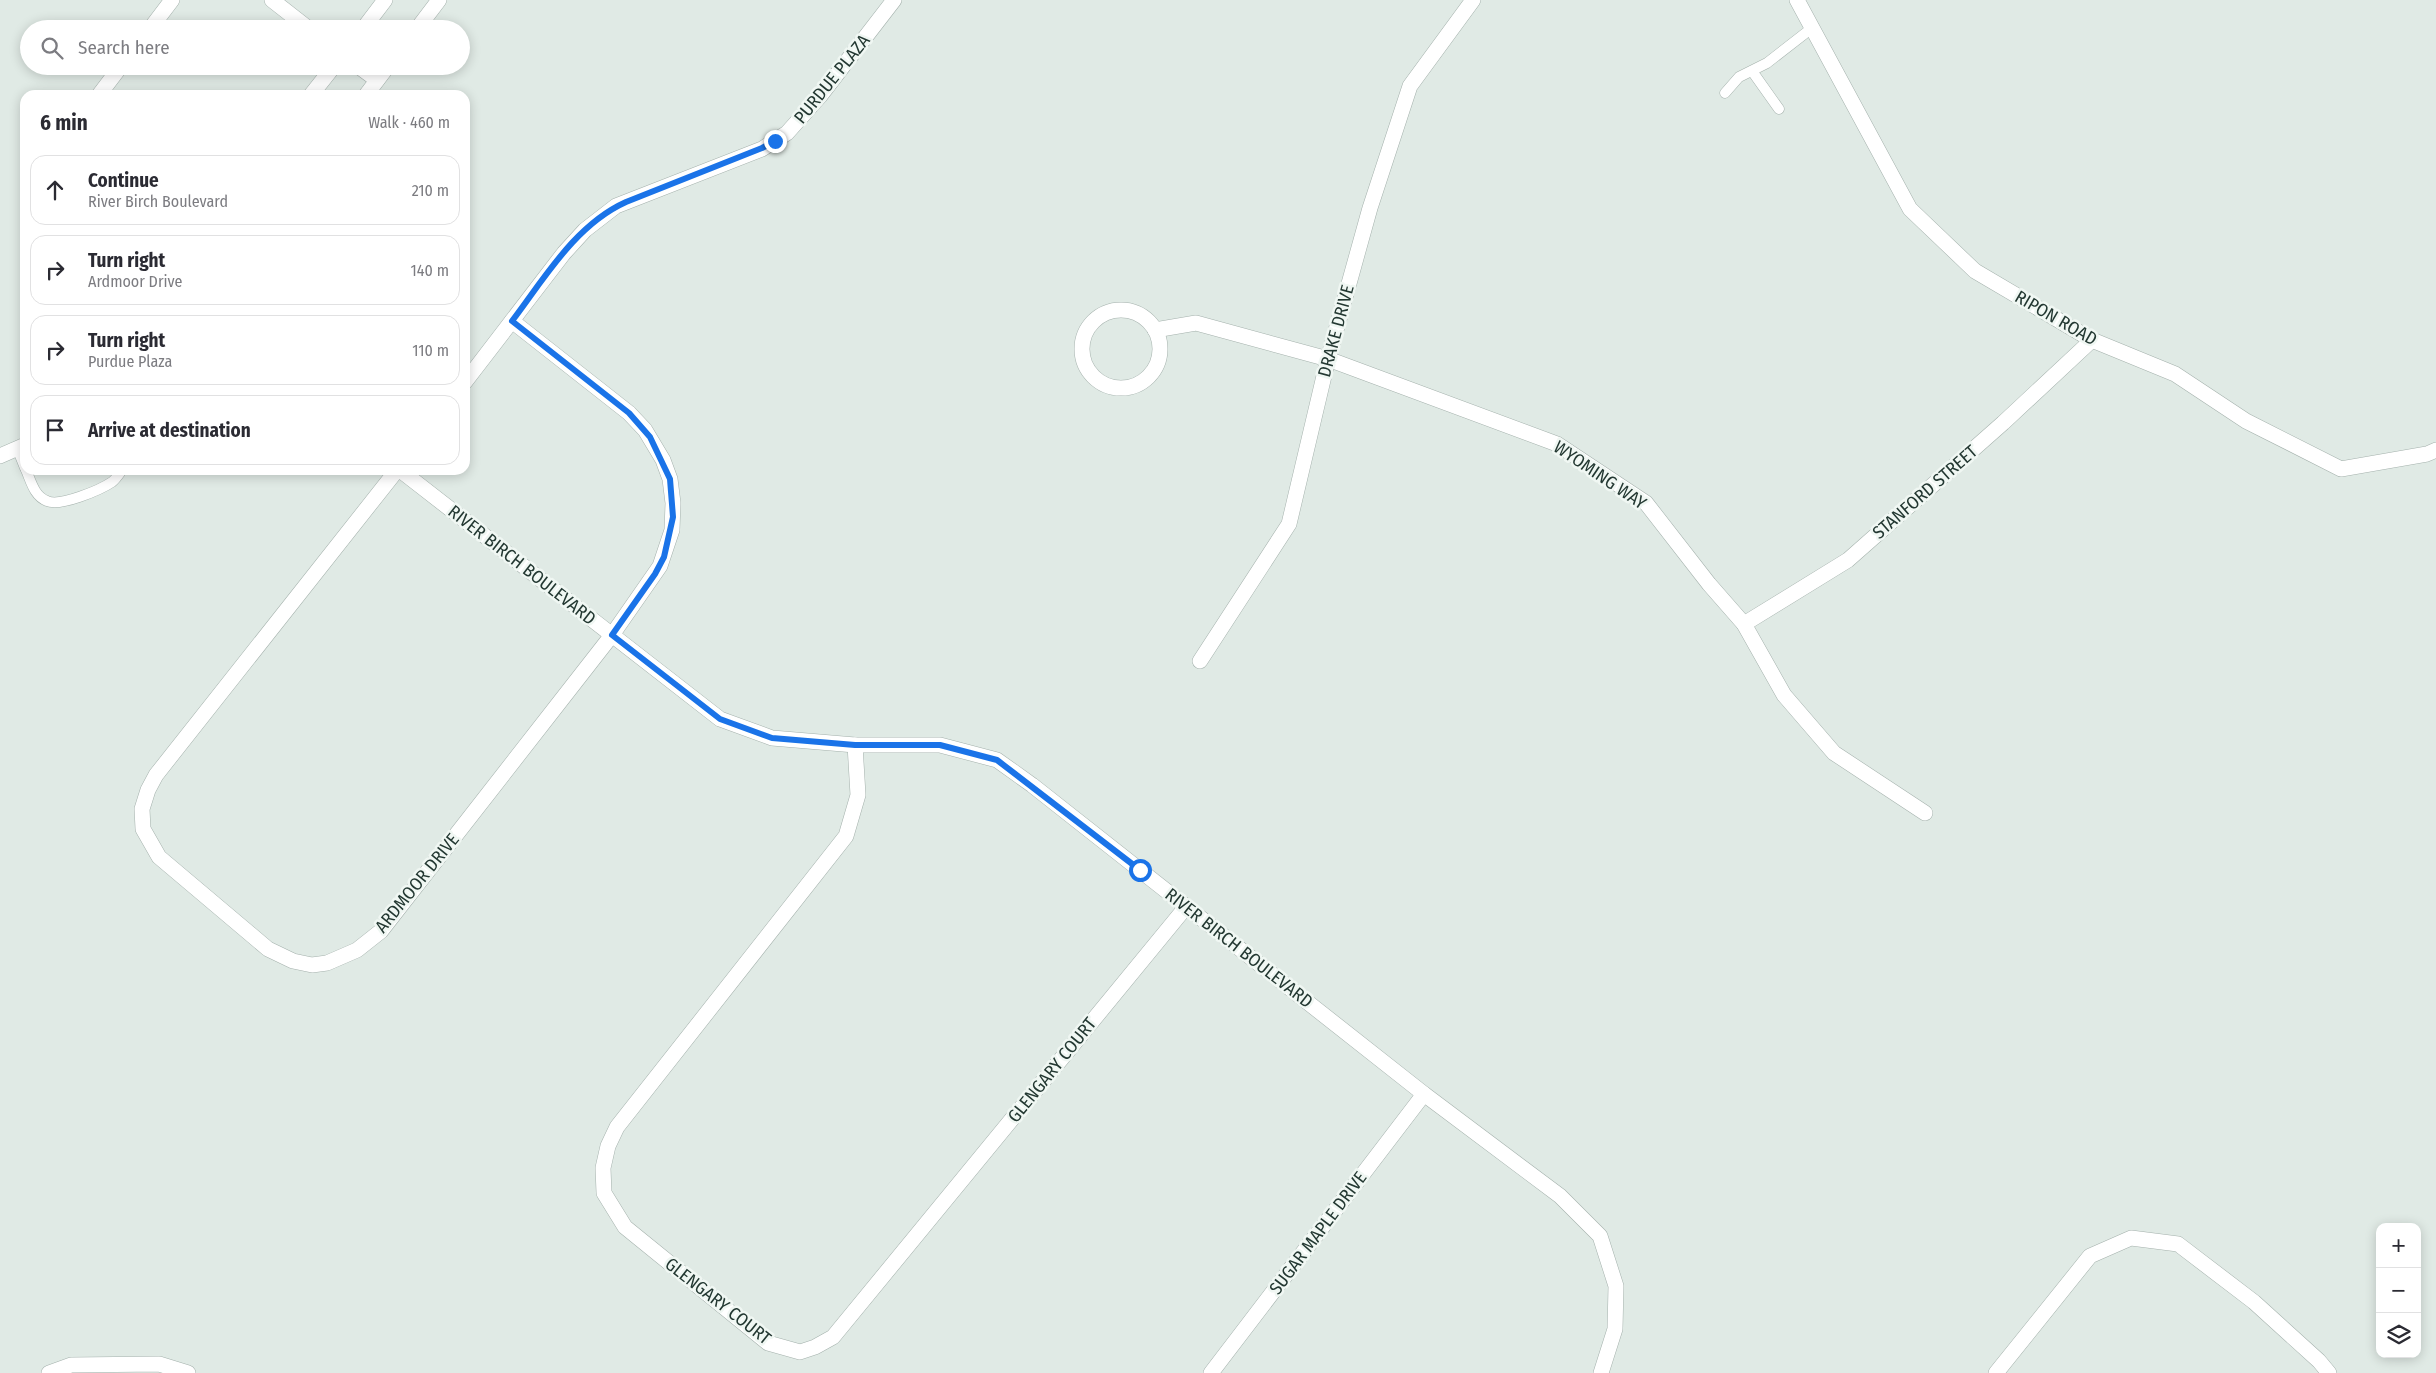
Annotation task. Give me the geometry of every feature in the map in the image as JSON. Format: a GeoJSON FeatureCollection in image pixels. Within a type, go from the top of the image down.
{"type":"FeatureCollection","features":[{"type":"Feature","properties":{"kind":"street"},"geometry":{"type":"LineString","coordinates":[[157,20],[172,0]]}},
{"type":"Feature","properties":{"kind":"street"},"geometry":{"type":"LineString","coordinates":[[272,0],[298,20]]}},
{"type":"Feature","properties":{"kind":"street"},"geometry":{"type":"LineString","coordinates":[[370,20],[385,0]]}},
{"type":"Feature","properties":{"kind":"street"},"geometry":{"type":"LineString","coordinates":[[424,20],[439,0]]}},
{"type":"Feature","properties":{"kind":"street","name":"PURDUE PLAZA"},"geometry":{"type":"LineString","coordinates":[[470,376],[575,240],[608,212],[626,202],[762,148],[787,133],[820,96],[894,0]]}},
{"type":"Feature","properties":{"kind":"street","name":"DRAKE DRIVE"},"geometry":{"type":"LineString","coordinates":[[1200,661],[1289,524],[1328,360],[1370,208],[1410,86],[1473,0]]}},
{"type":"Feature","properties":{"kind":"street","name":"RIPON ROAD"},"geometry":{"type":"LineString","coordinates":[[1797,0],[1910,209],[1975,270],[2092,340],[2175,374],[2246,421],[2342,469],[2427,454],[2436,450]]}},
{"type":"Feature","properties":{"kind":"street"},"geometry":{"type":"LineString","coordinates":[[103,90],[114,75]]}},
{"type":"Feature","properties":{"kind":"street"},"geometry":{"type":"LineString","coordinates":[[315,90],[327,75]]}},
{"type":"Feature","properties":{"kind":"street"},"geometry":{"type":"LineString","coordinates":[[370,75],[377,80]]}},
{"type":"Feature","properties":{"kind":"street"},"geometry":{"type":"LineString","coordinates":[[370,90],[381,75]]}},
{"type":"Feature","properties":{"kind":"street"},"geometry":{"type":"LineString","coordinates":[[1119,309],[1131,310],[1143,316],[1155,330],[1161,349],[1158,363],[1151,374],[1141,383],[1129,388],[1109,386],[1092,376],[1084,365],[1081,352],[1082,340],[1091,323],[1106,312],[1119,309]]}},
{"type":"Feature","properties":{"kind":"street","name":"ARDMOOR DRIVE"},"geometry":{"type":"LineString","coordinates":[[395,475],[156,775],[142,810],[143,829],[159,857],[268,949],[293,961],[312,965],[340,958],[370,942],[381,931],[612,635],[655,574],[664,557],[673,517],[670,479],[650,437],[629,413],[512,321]]}},
{"type":"Feature","properties":{"kind":"street","name":"WYOMING WAY"},"geometry":{"type":"LineString","coordinates":[[1155,330],[1196,323],[1328,360],[1557,444],[1646,503],[1709,584],[1744,624],[1784,695],[1834,753],[1925,813]]}},
{"type":"Feature","properties":{"kind":"street","name":"STANFORD STREET"},"geometry":{"type":"LineString","coordinates":[[1744,624],[1848,560],[2003,423],[2092,340]]}},
{"type":"Feature","properties":{"kind":"street"},"geometry":{"type":"LineString","coordinates":[[0,456],[20,446]]}},
{"type":"Feature","properties":{"kind":"street","name":"RIVER BIRCH BOULEVARD"},"geometry":{"type":"LineString","coordinates":[[405,475],[720,719],[772,738],[855,745],[940,745],[997,760],[1424,1094],[1560,1196],[1600,1236],[1616,1286],[1615,1329],[1601,1373]]}},
{"type":"Feature","properties":{"kind":"street","name":"GLENGARY COURT"},"geometry":{"type":"LineString","coordinates":[[855,745],[858,795],[846,836],[617,1127],[608,1146],[603,1168],[604,1193],[625,1227],[768,1343],[800,1352],[815,1347],[833,1337],[1186,906]]}},
{"type":"Feature","properties":{"kind":"street","name":"SUGAR MAPLE DRIVE"},"geometry":{"type":"LineString","coordinates":[[1212,1373],[1424,1094]]}},
{"type":"Feature","properties":{"kind":"street"},"geometry":{"type":"LineString","coordinates":[[1996,1373],[2090,1256],[2131,1238],[2178,1244],[2254,1302],[2320,1361],[2329,1373]]}},
{"type":"Feature","properties":{"kind":"street"},"geometry":{"type":"LineString","coordinates":[[49,1373],[71,1365],[159,1364],[188,1373]]}},
{"type":"Feature","properties":{"kind":"lane"},"geometry":{"type":"LineString","coordinates":[[1725,93],[1739,77],[1767,63],[1812,28]]}},
{"type":"Feature","properties":{"kind":"lane"},"geometry":{"type":"LineString","coordinates":[[1752,71],[1779,109]]}},
{"type":"Feature","properties":{"kind":"lane"},"geometry":{"type":"LineString","coordinates":[[29,475],[36,492],[46,501],[54,503],[64,502],[113,482],[118,475]]}},
{"type":"Feature","properties":{"kind":"route"},"geometry":{"type":"LineString","coordinates":[[775,141],[762,148],[616,206],[596,220],[575,240],[512,321],[629,413],[650,437],[663,460],[670,479],[673,503],[672,530],[664,557],[655,574],[612,635],[720,719],[772,738],[855,745],[940,745],[997,760],[1032,785],[1140,870]]}}]}
